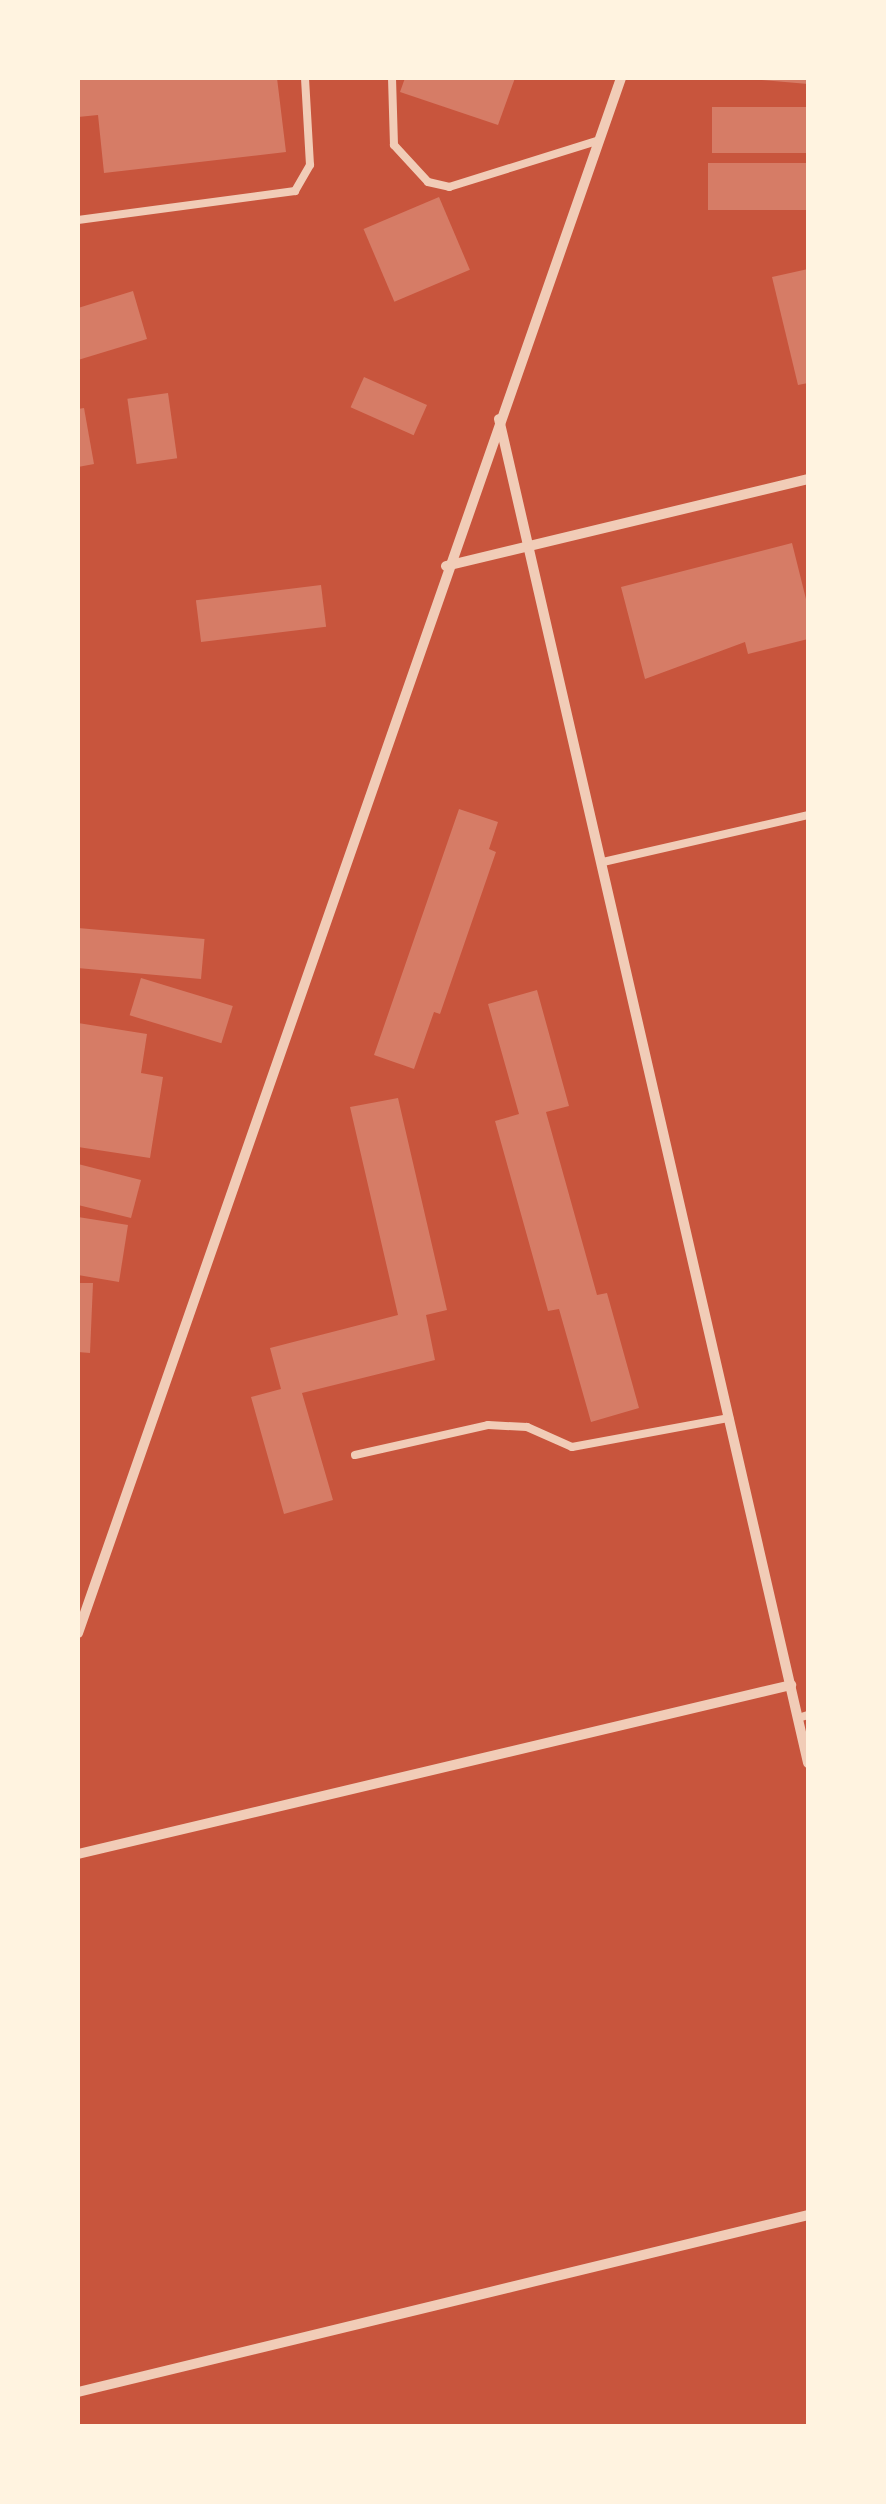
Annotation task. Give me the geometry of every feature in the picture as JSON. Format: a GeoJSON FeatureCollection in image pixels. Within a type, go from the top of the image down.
{"type":"FeatureCollection","features":[{"type":"Feature","properties":{"kind":"street"},"geometry":{"type":"LineString","coordinates":[[78,1634],[446,566],[620,78]]}},
{"type":"Feature","properties":{"kind":"street"},"geometry":{"type":"LineString","coordinates":[[498,418],[728,1418],[791,1685],[803,1716],[808,1763]]}},
{"type":"Feature","properties":{"kind":"street"},"geometry":{"type":"LineString","coordinates":[[446,566],[808,479]]}},
{"type":"Feature","properties":{"kind":"street"},"geometry":{"type":"LineString","coordinates":[[78,1854],[791,1685]]}},
{"type":"Feature","properties":{"kind":"street"},"geometry":{"type":"LineString","coordinates":[[78,2392],[808,2215]]}},
{"type":"Feature","properties":{"kind":"lane"},"geometry":{"type":"LineString","coordinates":[[78,220],[295,191],[310,164],[305,78]]}},
{"type":"Feature","properties":{"kind":"lane"},"geometry":{"type":"LineString","coordinates":[[392,78],[394,144],[408,168],[428,182],[449,187],[598,142]]}},
{"type":"Feature","properties":{"kind":"lane"},"geometry":{"type":"LineString","coordinates":[[603,862],[808,815]]}},
{"type":"Feature","properties":{"kind":"lane"},"geometry":{"type":"LineString","coordinates":[[355,1455],[488,1424],[527,1427],[572,1447],[728,1418]]}},
{"type":"Feature","properties":{"kind":"building"},"geometry":{"type":"Polygon","coordinates":[[[78,78],[277,78],[286,152],[104,173],[98,115],[78,117],[78,78]]]}},
{"type":"Feature","properties":{"kind":"building"},"geometry":{"type":"Polygon","coordinates":[[[405,78],[515,78],[498,125],[400,92],[405,78]]]}},
{"type":"Feature","properties":{"kind":"building"},"geometry":{"type":"Polygon","coordinates":[[[808,78],[808,84],[762,80],[808,78]]]}},
{"type":"Feature","properties":{"kind":"building"},"geometry":{"type":"Polygon","coordinates":[[[712,107],[808,107],[808,153],[712,153],[712,107]]]}},
{"type":"Feature","properties":{"kind":"building"},"geometry":{"type":"Polygon","coordinates":[[[708,163],[808,163],[808,210],[708,210],[708,163]]]}},
{"type":"Feature","properties":{"kind":"building"},"geometry":{"type":"Polygon","coordinates":[[[439,197],[470,270],[394,302],[364,229],[439,197]]]}},
{"type":"Feature","properties":{"kind":"building"},"geometry":{"type":"Polygon","coordinates":[[[808,269],[808,383],[798,385],[772,277],[808,269]]]}},
{"type":"Feature","properties":{"kind":"building"},"geometry":{"type":"Polygon","coordinates":[[[133,291],[147,339],[78,360],[78,308],[133,291]]]}},
{"type":"Feature","properties":{"kind":"building"},"geometry":{"type":"Polygon","coordinates":[[[364,377],[427,405],[414,435],[351,407],[364,377]]]}},
{"type":"Feature","properties":{"kind":"building"},"geometry":{"type":"Polygon","coordinates":[[[168,393],[177,458],[137,464],[127,399],[168,393]]]}},
{"type":"Feature","properties":{"kind":"building"},"geometry":{"type":"Polygon","coordinates":[[[84,408],[94,464],[78,467],[78,409],[84,408]]]}},
{"type":"Feature","properties":{"kind":"building"},"geometry":{"type":"Polygon","coordinates":[[[792,543],[808,607],[808,639],[748,654],[745,642],[645,679],[621,587],[792,543]]]}},
{"type":"Feature","properties":{"kind":"building"},"geometry":{"type":"Polygon","coordinates":[[[321,585],[326,627],[201,642],[196,600],[321,585]]]}},
{"type":"Feature","properties":{"kind":"building"},"geometry":{"type":"Polygon","coordinates":[[[459,809],[498,822],[489,849],[496,852],[440,1014],[434,1012],[414,1069],[374,1055],[459,809]]]}},
{"type":"Feature","properties":{"kind":"building"},"geometry":{"type":"Polygon","coordinates":[[[78,928],[205,939],[201,979],[78,968],[78,928]]]}},
{"type":"Feature","properties":{"kind":"building"},"geometry":{"type":"Polygon","coordinates":[[[141,978],[233,1006],[221,1043],[130,1015],[141,978]]]}},
{"type":"Feature","properties":{"kind":"building"},"geometry":{"type":"Polygon","coordinates":[[[537,990],[569,1106],[546,1112],[597,1295],[607,1293],[639,1408],[591,1422],[559,1309],[548,1311],[495,1121],[519,1114],[488,1004],[537,990]]]}},
{"type":"Feature","properties":{"kind":"building"},"geometry":{"type":"Polygon","coordinates":[[[78,1023],[147,1034],[141,1073],[163,1077],[150,1158],[78,1147],[78,1023]]]}},
{"type":"Feature","properties":{"kind":"building"},"geometry":{"type":"Polygon","coordinates":[[[398,1098],[447,1310],[426,1315],[435,1360],[302,1393],[333,1500],[284,1514],[251,1397],[281,1389],[270,1348],[398,1315],[350,1107],[398,1098]]]}},
{"type":"Feature","properties":{"kind":"building"},"geometry":{"type":"Polygon","coordinates":[[[78,1164],[141,1180],[131,1218],[78,1205],[78,1164]]]}},
{"type":"Feature","properties":{"kind":"building"},"geometry":{"type":"Polygon","coordinates":[[[78,1217],[128,1225],[119,1282],[78,1275],[78,1217]]]}},
{"type":"Feature","properties":{"kind":"building"},"geometry":{"type":"Polygon","coordinates":[[[78,1283],[93,1283],[90,1353],[78,1352],[78,1283]]]}}]}
